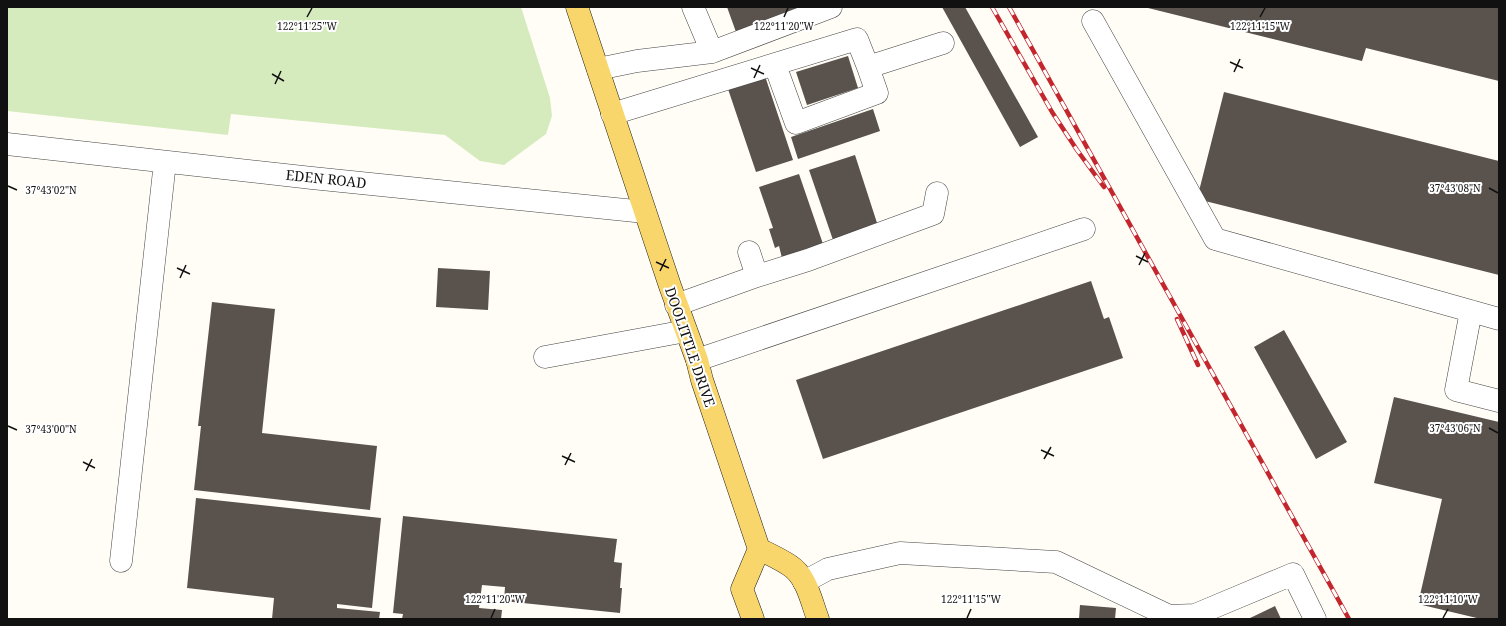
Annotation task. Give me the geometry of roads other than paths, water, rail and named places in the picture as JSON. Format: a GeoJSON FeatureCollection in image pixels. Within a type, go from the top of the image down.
{"type":"FeatureCollection","features":[{"type":"Feature","properties":{"kind":"main road","name":"DOOLITTLE DRIVE"},"geometry":{"type":"LineString","coordinates":[[577,7],[676,304],[697,360],[702,380],[759,549]]}},
{"type":"Feature","properties":{"kind":"main road"},"geometry":{"type":"LineString","coordinates":[[753,619],[742,589],[759,549],[790,566],[800,574],[818,619]]}},
{"type":"Feature","properties":{"kind":"street"},"geometry":{"type":"LineString","coordinates":[[693,7],[712,52]]}},
{"type":"Feature","properties":{"kind":"street"},"geometry":{"type":"LineString","coordinates":[[598,69],[637,61],[712,52],[831,7]]}},
{"type":"Feature","properties":{"kind":"street"},"geometry":{"type":"LineString","coordinates":[[1093,21],[1215,239],[1499,319]]}},
{"type":"Feature","properties":{"kind":"street"},"geometry":{"type":"LineString","coordinates":[[612,114],[857,39],[878,94],[796,124],[775,65]]}},
{"type":"Feature","properties":{"kind":"street"},"geometry":{"type":"LineString","coordinates":[[868,67],[943,43]]}},
{"type":"Feature","properties":{"kind":"street","name":"EDEN ROAD"},"geometry":{"type":"LineString","coordinates":[[7,144],[645,212]]}},
{"type":"Feature","properties":{"kind":"street"},"geometry":{"type":"LineString","coordinates":[[121,561],[165,162]]}},
{"type":"Feature","properties":{"kind":"street"},"geometry":{"type":"LineString","coordinates":[[676,304],[808,260],[933,214],[937,193]]}},
{"type":"Feature","properties":{"kind":"street"},"geometry":{"type":"LineString","coordinates":[[697,360],[1084,229]]}},
{"type":"Feature","properties":{"kind":"street"},"geometry":{"type":"LineString","coordinates":[[749,252],[757,276]]}},
{"type":"Feature","properties":{"kind":"street"},"geometry":{"type":"LineString","coordinates":[[1471,311],[1456,390],[1499,401]]}},
{"type":"Feature","properties":{"kind":"street"},"geometry":{"type":"LineString","coordinates":[[545,357],[686,331]]}},
{"type":"Feature","properties":{"kind":"street"},"geometry":{"type":"LineString","coordinates":[[804,582],[828,569],[900,553],[1056,562],[1169,616],[1195,615],[1293,574],[1315,619]]}},
{"type":"Feature","properties":{"kind":"railway"},"geometry":{"type":"LineString","coordinates":[[992,7],[1052,112],[1104,187]]}},
{"type":"Feature","properties":{"kind":"railway"},"geometry":{"type":"LineString","coordinates":[[1009,7],[1349,619]]}},
{"type":"Feature","properties":{"kind":"railway"},"geometry":{"type":"LineString","coordinates":[[1177,319],[1198,365]]}}]}
